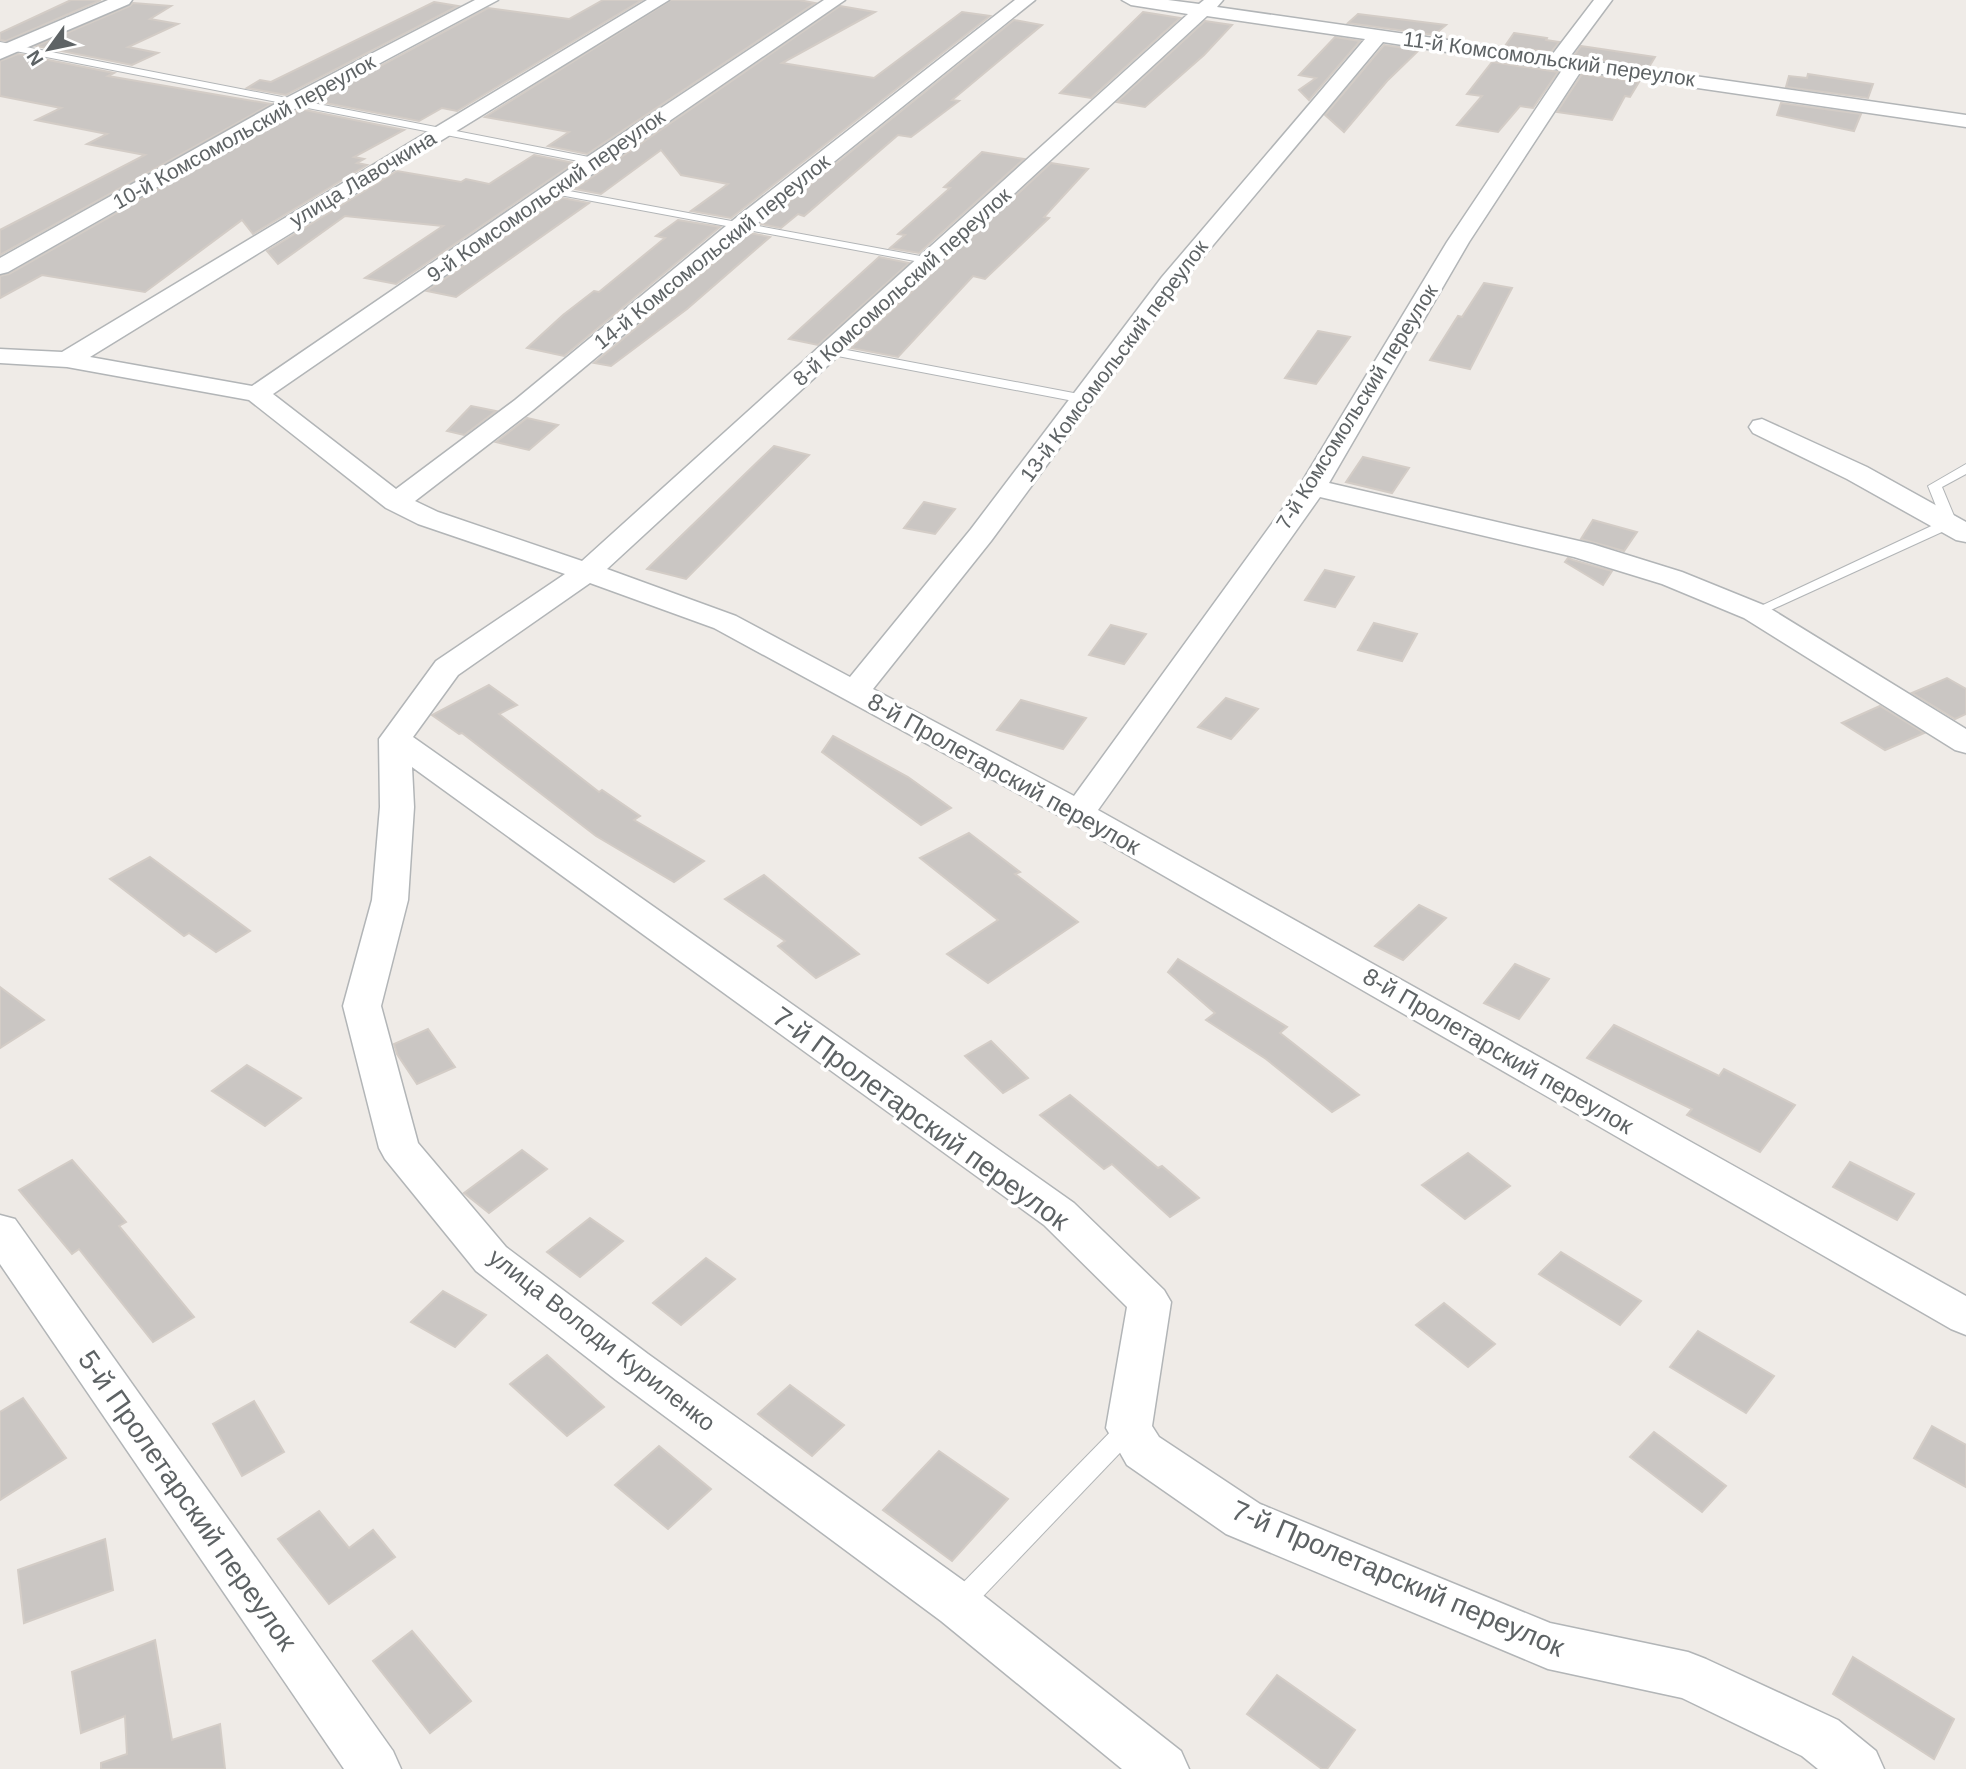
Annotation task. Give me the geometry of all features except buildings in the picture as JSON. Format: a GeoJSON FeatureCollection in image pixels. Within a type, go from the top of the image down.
{"type":"FeatureCollection","features":[{"type":"Feature","properties":{"kind":"street"},"geometry":{"type":"LineString","coordinates":[[4,48],[123,0]]}},
{"type":"Feature","properties":{"kind":"street","name":"10-й Комсомольский переулок"},"geometry":{"type":"LineString","coordinates":[[0,267],[291,103],[489,0]]}},
{"type":"Feature","properties":{"kind":"street","name":"улица Лавочкина"},"geometry":{"type":"LineString","coordinates":[[66,360],[660,0]]}},
{"type":"Feature","properties":{"kind":"street","name":"9-й Комсомольский переулок"},"geometry":{"type":"LineString","coordinates":[[257,394],[594,161],[836,0]]}},
{"type":"Feature","properties":{"kind":"street","name":"14-й Комсомольский переулок"},"geometry":{"type":"LineString","coordinates":[[396,502],[524,405],[740,226],[1026,0]]}},
{"type":"Feature","properties":{"kind":"street","name":"11-й Комсомольский переулок"},"geometry":{"type":"LineString","coordinates":[[1131,0],[1208,5],[1379,35],[1966,121]]}},
{"type":"Feature","properties":{"kind":"street"},"geometry":{"type":"LineString","coordinates":[[1558,60],[1603,0]]}},
{"type":"Feature","properties":{"kind":"street","name":"8-й Комсомольский переулок"},"geometry":{"type":"LineString","coordinates":[[587,572],[931,261],[1208,5]]}},
{"type":"Feature","properties":{"kind":"street","name":"13-й Комсомольский переулок"},"geometry":{"type":"LineString","coordinates":[[855,692],[914,621],[1170,282],[1379,35]]}},
{"type":"Feature","properties":{"kind":"street","name":"7-й Комсомольский переулок"},"geometry":{"type":"LineString","coordinates":[[1079,813],[1313,487],[1458,242],[1573,68],[1558,60]]}},
{"type":"Feature","properties":{"kind":"street","name":"8-й Пролетарский переулок"},"geometry":{"type":"LineString","coordinates":[[0,356],[66,360],[257,394],[396,502],[428,519],[725,622],[1079,813],[1966,1317]]}},
{"type":"Feature","properties":{"kind":"street"},"geometry":{"type":"LineString","coordinates":[[1762,427],[1958,528]]}},
{"type":"Feature","properties":{"kind":"street"},"geometry":{"type":"LineString","coordinates":[[1313,487],[1581,550],[1672,578],[1755,612],[1966,743]]}},
{"type":"Feature","properties":{"kind":"street"},"geometry":{"type":"LineString","coordinates":[[394,739],[447,668],[587,572]]}},
{"type":"Feature","properties":{"kind":"street","name":"7-й Пролетарский переулок"},"geometry":{"type":"LineString","coordinates":[[394,739],[1059,1214],[1149,1302],[1129,1427],[1143,1451],[1243,1519],[1548,1646],[1688,1676],[1820,1738],[1858,1769]]}},
{"type":"Feature","properties":{"kind":"street","name":"улица Володи Куриленко"},"geometry":{"type":"LineString","coordinates":[[394,739],[397,807],[390,900],[362,1006],[399,1149],[491,1259],[632,1367],[958,1605],[1163,1769]]}},
{"type":"Feature","properties":{"kind":"street","name":"5-й Пролетарский переулок"},"geometry":{"type":"LineString","coordinates":[[0,1231],[375,1769]]}},
{"type":"Feature","properties":{"kind":"lane"},"geometry":{"type":"LineString","coordinates":[[4,48],[594,161]]}},
{"type":"Feature","properties":{"kind":"lane"},"geometry":{"type":"LineString","coordinates":[[554,191],[931,261]]}},
{"type":"Feature","properties":{"kind":"lane"},"geometry":{"type":"LineString","coordinates":[[831,351],[1084,399]]}},
{"type":"Feature","properties":{"kind":"lane"},"geometry":{"type":"LineString","coordinates":[[1755,612],[1958,528],[1936,486],[1966,468]]}},
{"type":"Feature","properties":{"kind":"lane"},"geometry":{"type":"LineString","coordinates":[[958,1605],[1129,1427]]}}]}
